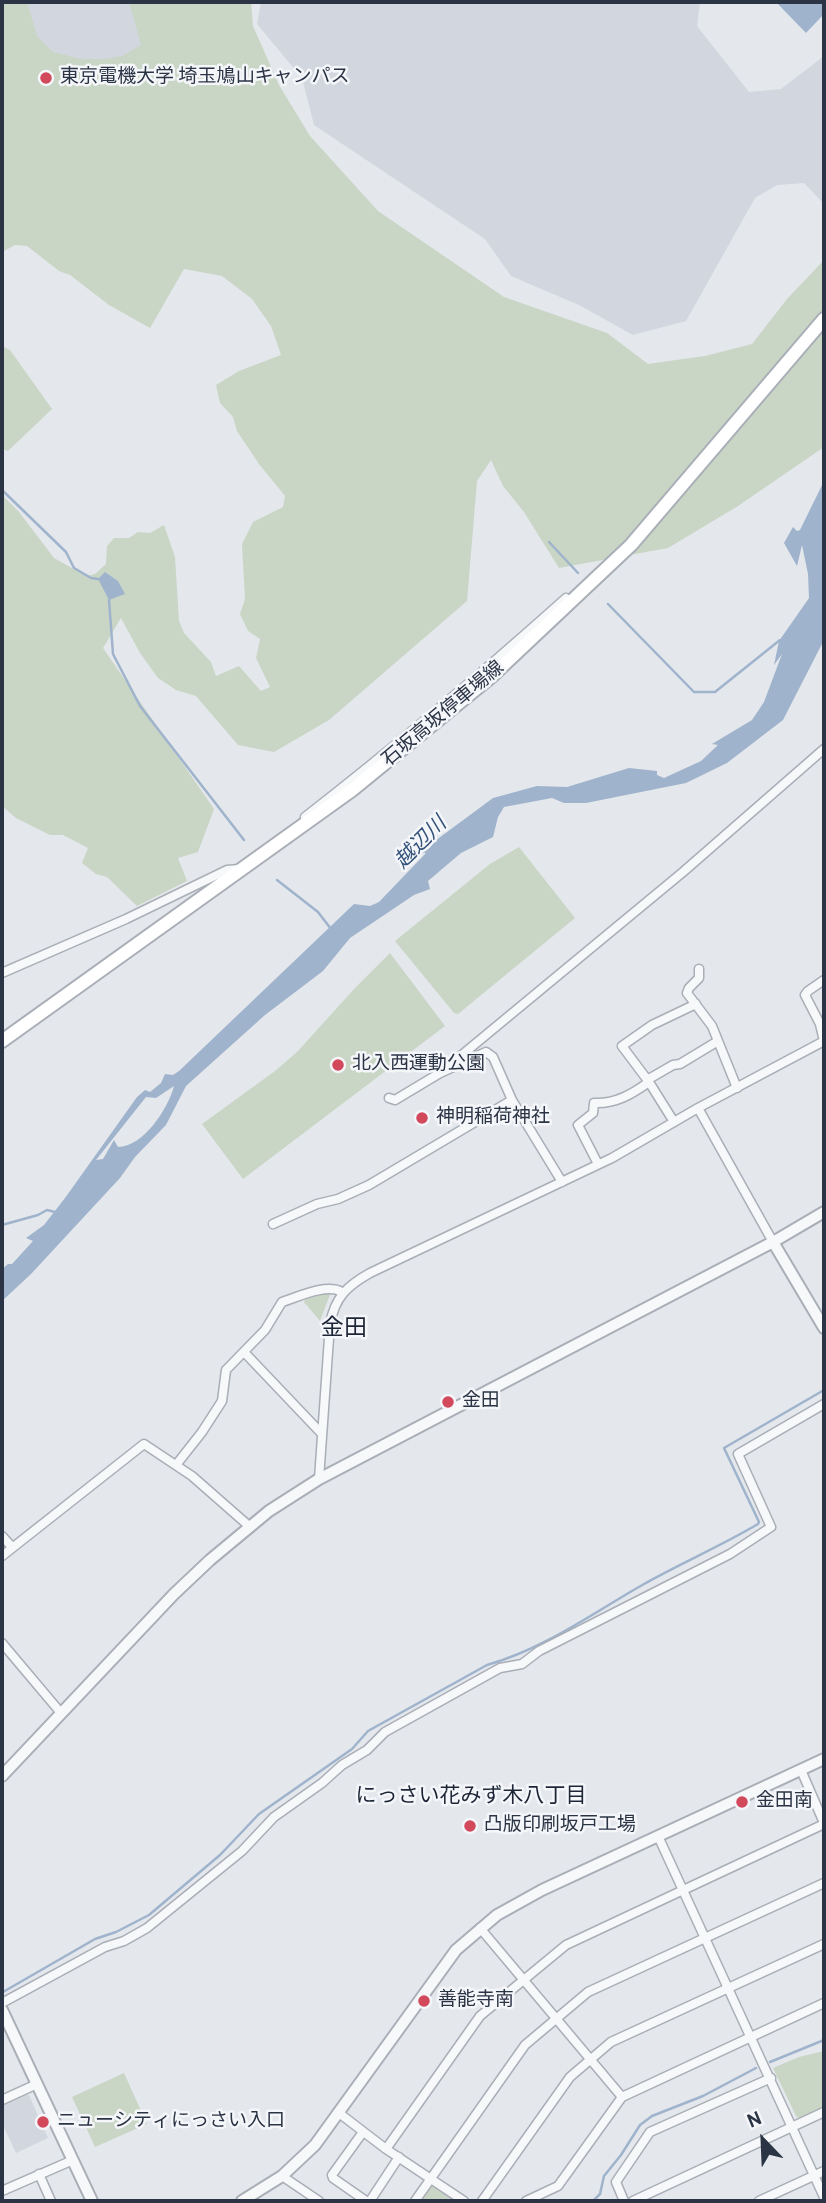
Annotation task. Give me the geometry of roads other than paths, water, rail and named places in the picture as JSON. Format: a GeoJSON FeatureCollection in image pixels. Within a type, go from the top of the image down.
{"type":"FeatureCollection","features":[{"type":"Feature","properties":{"kind":"main road","name":"石坂高坂停車場線"},"geometry":{"type":"LineString","coordinates":[[2,1041],[352,790],[472,693],[631,545],[824,318]]}},
{"type":"Feature","properties":{"kind":"street"},"geometry":{"type":"LineString","coordinates":[[440,1073],[683,872],[824,749]]}},
{"type":"Feature","properties":{"kind":"street"},"geometry":{"type":"LineString","coordinates":[[2,973],[126,919],[227,870],[247,867]]}},
{"type":"Feature","properties":{"kind":"street"},"geometry":{"type":"LineString","coordinates":[[699,969],[699,978],[687,993],[705,1016],[737,1088]]}},
{"type":"Feature","properties":{"kind":"street"},"geometry":{"type":"LineString","coordinates":[[319,1479],[330,1324],[335,1304],[342,1292],[370,1273],[598,1164],[824,1041],[820,1024],[806,995],[808,990],[824,979]]}},
{"type":"Feature","properties":{"kind":"street"},"geometry":{"type":"LineString","coordinates":[[674,1122],[622,1046],[652,1025],[696,1004]]}},
{"type":"Feature","properties":{"kind":"street"},"geometry":{"type":"LineString","coordinates":[[598,1164],[578,1125],[593,1113],[594,1103],[622,1098],[673,1065],[680,1064],[718,1041]]}},
{"type":"Feature","properties":{"kind":"street"},"geometry":{"type":"LineString","coordinates":[[389,1098],[395,1100],[440,1073],[486,1052],[493,1057],[512,1100],[562,1182]]}},
{"type":"Feature","properties":{"kind":"street"},"geometry":{"type":"LineString","coordinates":[[273,1224],[369,1185],[512,1100]]}},
{"type":"Feature","properties":{"kind":"street"},"geometry":{"type":"LineString","coordinates":[[698,1108],[824,1328]]}},
{"type":"Feature","properties":{"kind":"street"},"geometry":{"type":"LineString","coordinates":[[2,1776],[174,1594],[249,1526],[319,1479],[773,1242],[824,1212]]}},
{"type":"Feature","properties":{"kind":"street"},"geometry":{"type":"LineString","coordinates":[[176,1465],[222,1401],[226,1370],[265,1330],[282,1302],[328,1289],[336,1288],[342,1292]]}},
{"type":"Feature","properties":{"kind":"street"},"geometry":{"type":"LineString","coordinates":[[244,1352],[322,1434]]}},
{"type":"Feature","properties":{"kind":"street"},"geometry":{"type":"LineString","coordinates":[[2,2003],[147,1927],[242,1851],[274,1817],[322,1783],[342,1765],[367,1750],[385,1732],[500,1668],[522,1664],[540,1651],[730,1554],[771,1527],[738,1454],[824,1404]]}},
{"type":"Feature","properties":{"kind":"street"},"geometry":{"type":"LineString","coordinates":[[2,1556],[144,1444],[215,1494],[249,1526]]}},
{"type":"Feature","properties":{"kind":"street"},"geometry":{"type":"LineString","coordinates":[[2,1536],[12,1547]]}},
{"type":"Feature","properties":{"kind":"street"},"geometry":{"type":"LineString","coordinates":[[2,1643],[61,1713]]}},
{"type":"Feature","properties":{"kind":"street"},"geometry":{"type":"LineString","coordinates":[[247,2200],[282,2176],[315,2145],[456,1950],[480,1928],[531,1896],[824,1759]]}},
{"type":"Feature","properties":{"kind":"street"},"geometry":{"type":"LineString","coordinates":[[386,2148],[480,2016],[566,1945],[824,1824],[800,1770]]}},
{"type":"Feature","properties":{"kind":"street"},"geometry":{"type":"LineString","coordinates":[[658,1836],[824,2197]]}},
{"type":"Feature","properties":{"kind":"street"},"geometry":{"type":"LineString","coordinates":[[415,2201],[525,2045],[588,1992],[824,1883]]}},
{"type":"Feature","properties":{"kind":"street"},"geometry":{"type":"LineString","coordinates":[[480,1928],[622,2097]]}},
{"type":"Feature","properties":{"kind":"street"},"geometry":{"type":"LineString","coordinates":[[482,2201],[570,2077],[611,2042],[824,1944]]}},
{"type":"Feature","properties":{"kind":"street"},"geometry":{"type":"LineString","coordinates":[[526,2201],[558,2186],[622,2097],[824,2003]]}},
{"type":"Feature","properties":{"kind":"street"},"geometry":{"type":"LineString","coordinates":[[2,2010],[92,2201]]}},
{"type":"Feature","properties":{"kind":"street"},"geometry":{"type":"LineString","coordinates":[[624,2201],[616,2182],[650,2132],[771,2078]]}},
{"type":"Feature","properties":{"kind":"street"},"geometry":{"type":"LineString","coordinates":[[2,2100],[37,2084]]}},
{"type":"Feature","properties":{"kind":"street"},"geometry":{"type":"LineString","coordinates":[[633,2201],[824,2112]]}},
{"type":"Feature","properties":{"kind":"street"},"geometry":{"type":"LineString","coordinates":[[339,2113],[464,2201]]}},
{"type":"Feature","properties":{"kind":"street"},"geometry":{"type":"LineString","coordinates":[[363,2132],[332,2175],[366,2201],[370,2201],[399,2157]]}},
{"type":"Feature","properties":{"kind":"street"},"geometry":{"type":"LineString","coordinates":[[6,2201],[2,2192],[73,2160]]}},
{"type":"Feature","properties":{"kind":"street"},"geometry":{"type":"LineString","coordinates":[[759,2201],[824,2171]]}},
{"type":"Feature","properties":{"kind":"street"},"geometry":{"type":"LineString","coordinates":[[39,2174],[51,2201]]}},
{"type":"Feature","properties":{"kind":"street"},"geometry":{"type":"LineString","coordinates":[[282,2176],[319,2201]]}},
{"type":"Feature","properties":{"kind":"water"},"geometry":{"type":"Polygon","coordinates":[[[776,2],[824,2],[824,14],[806,33],[776,2]]]}},
{"type":"Feature","properties":{"kind":"water"},"geometry":{"type":"Polygon","coordinates":[[[824,481],[824,640],[783,720],[727,763],[686,783],[586,803],[564,803],[552,798],[504,807],[498,817],[493,837],[461,853],[428,881],[430,889],[414,895],[350,938],[323,971],[265,1015],[186,1086],[166,1125],[31,1274],[2,1301],[2,1269],[12,1264],[33,1241],[26,1238],[44,1225],[137,1097],[145,1090],[150,1092],[161,1083],[165,1074],[173,1075],[179,1071],[354,904],[370,906],[379,902],[426,853],[420,852],[493,798],[537,786],[567,787],[629,768],[657,771],[657,775],[664,778],[701,761],[718,745],[712,744],[752,720],[764,702],[782,654],[774,665],[779,641],[809,598],[808,574],[802,545],[797,566],[784,543],[793,527],[797,531],[800,530],[824,481]],[[174,1086],[156,1098],[146,1097],[96,1160],[103,1159],[114,1140],[118,1147],[136,1141],[145,1134],[174,1086]]]}},
{"type":"Feature","properties":{"kind":"water"},"geometry":{"type":"Polygon","coordinates":[[[105,572],[118,581],[125,594],[109,600],[98,579],[105,572]]]}},
{"type":"Feature","properties":{"kind":"waterway"},"geometry":{"type":"LineString","coordinates":[[2,490],[66,552],[74,568],[98,579]]}},
{"type":"Feature","properties":{"kind":"waterway"},"geometry":{"type":"LineString","coordinates":[[549,542],[578,573]]}},
{"type":"Feature","properties":{"kind":"waterway"},"geometry":{"type":"LineString","coordinates":[[109,600],[113,654],[140,706],[244,840]]}},
{"type":"Feature","properties":{"kind":"waterway"},"geometry":{"type":"LineString","coordinates":[[608,604],[694,692],[715,692],[780,640]]}},
{"type":"Feature","properties":{"kind":"waterway"},"geometry":{"type":"LineString","coordinates":[[277,880],[318,912],[331,929]]}},
{"type":"Feature","properties":{"kind":"waterway"},"geometry":{"type":"LineString","coordinates":[[2,1225],[47,1210],[55,1212]]}},
{"type":"Feature","properties":{"kind":"waterway"},"geometry":{"type":"LineString","coordinates":[[3,1992],[95,1939],[116,1932],[149,1915],[220,1855],[259,1814],[352,1749],[368,1731],[487,1665],[548,1640],[644,1584],[758,1524],[724,1448],[824,1390]]}},
{"type":"Feature","properties":{"kind":"waterway"},"geometry":{"type":"LineString","coordinates":[[770,2062],[824,2040]]}},
{"type":"Feature","properties":{"kind":"waterway"},"geometry":{"type":"LineString","coordinates":[[593,2201],[600,2194],[604,2176],[640,2125],[652,2116],[703,2096],[756,2068]]}},
{"type":"Feature","properties":{"kind":"place","name":"東京電機大学 埼玉鳩山キャンパス"},"geometry":{"type":"Point","coordinates":[46,78]}},
{"type":"Feature","properties":{"kind":"place","name":"北入西運動公園"},"geometry":{"type":"Point","coordinates":[338,1065]}},
{"type":"Feature","properties":{"kind":"place","name":"神明稲荷神社"},"geometry":{"type":"Point","coordinates":[422,1118]}},
{"type":"Feature","properties":{"kind":"place","name":"金田"},"geometry":{"type":"Point","coordinates":[448,1402]}},
{"type":"Feature","properties":{"kind":"place","name":"金田南"},"geometry":{"type":"Point","coordinates":[742,1802]}},
{"type":"Feature","properties":{"kind":"place","name":"凸版印刷坂戸工場"},"geometry":{"type":"Point","coordinates":[470,1826]}},
{"type":"Feature","properties":{"kind":"place","name":"善能寺南"},"geometry":{"type":"Point","coordinates":[424,2001]}},
{"type":"Feature","properties":{"kind":"place","name":"ニューシティにっさい入口"},"geometry":{"type":"Point","coordinates":[43,2122]}},
{"type":"Feature","properties":{"kind":"district","name":"金田"},"geometry":{"type":"Point","coordinates":[344,1330]}},
{"type":"Feature","properties":{"kind":"district","name":"にっさい花みず木八丁目"},"geometry":{"type":"Point","coordinates":[471,1798]}},
{"type":"Feature","properties":{"kind":"water label","name":"越辺川"},"geometry":{"type":"Point","coordinates":[422,844]}}]}
